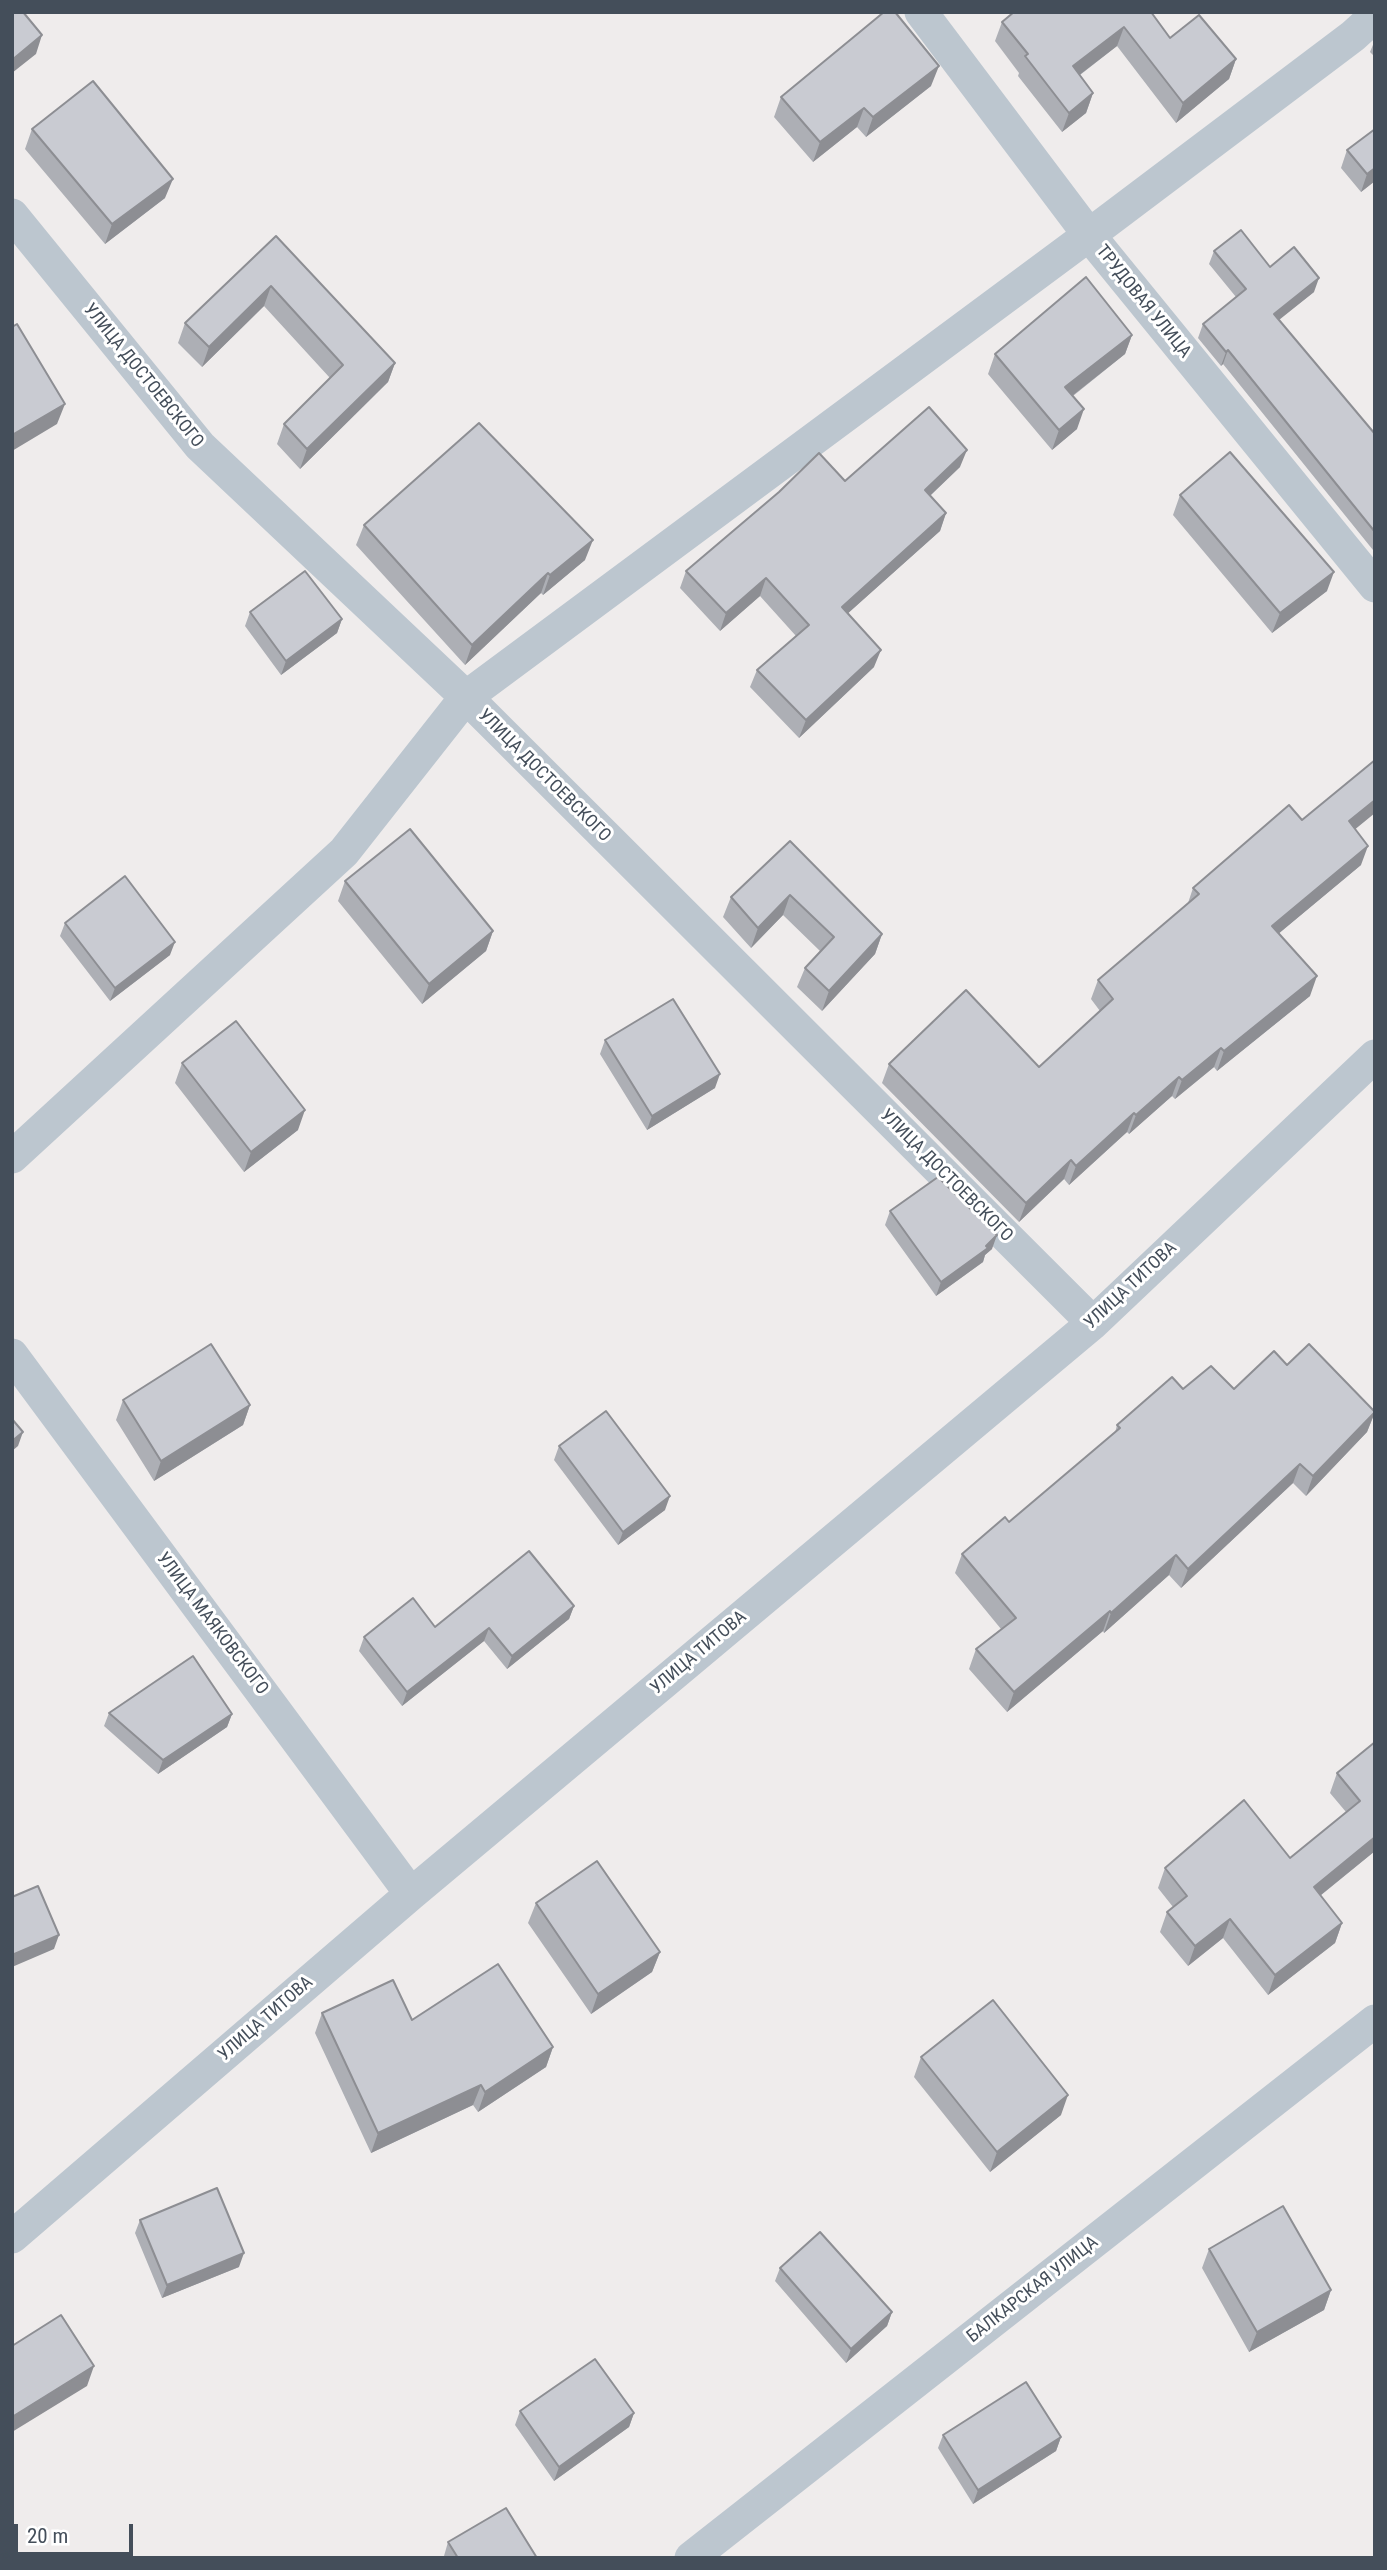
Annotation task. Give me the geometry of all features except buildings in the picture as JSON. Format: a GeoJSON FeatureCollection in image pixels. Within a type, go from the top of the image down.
{"type":"FeatureCollection","features":[{"type":"Feature","properties":{"kind":"street","name":"ТРУДОВАЯ УЛИЦА"},"geometry":{"type":"LineString","coordinates":[[921,12],[1089,235],[1375,586]]}},
{"type":"Feature","properties":{"kind":"street"},"geometry":{"type":"LineString","coordinates":[[12,1157],[344,852],[466,697],[1089,235],[1353,36],[1375,16]]}},
{"type":"Feature","properties":{"kind":"street","name":"УЛИЦА ДОСТОЕВСКОГО"},"geometry":{"type":"LineString","coordinates":[[12,215],[200,446],[466,697],[1093,1323]]}},
{"type":"Feature","properties":{"kind":"street","name":"УЛИЦА ТИТОВА"},"geometry":{"type":"LineString","coordinates":[[12,2237],[411,1894],[1093,1323],[1375,1056]]}},
{"type":"Feature","properties":{"kind":"street","name":"УЛИЦА МАЯКОВСКОГО"},"geometry":{"type":"LineString","coordinates":[[12,1355],[411,1894]]}},
{"type":"Feature","properties":{"kind":"street","name":"БАЛКАРСКАЯ УЛИЦА"},"geometry":{"type":"LineString","coordinates":[[691,2558],[1375,2021]]}}]}
